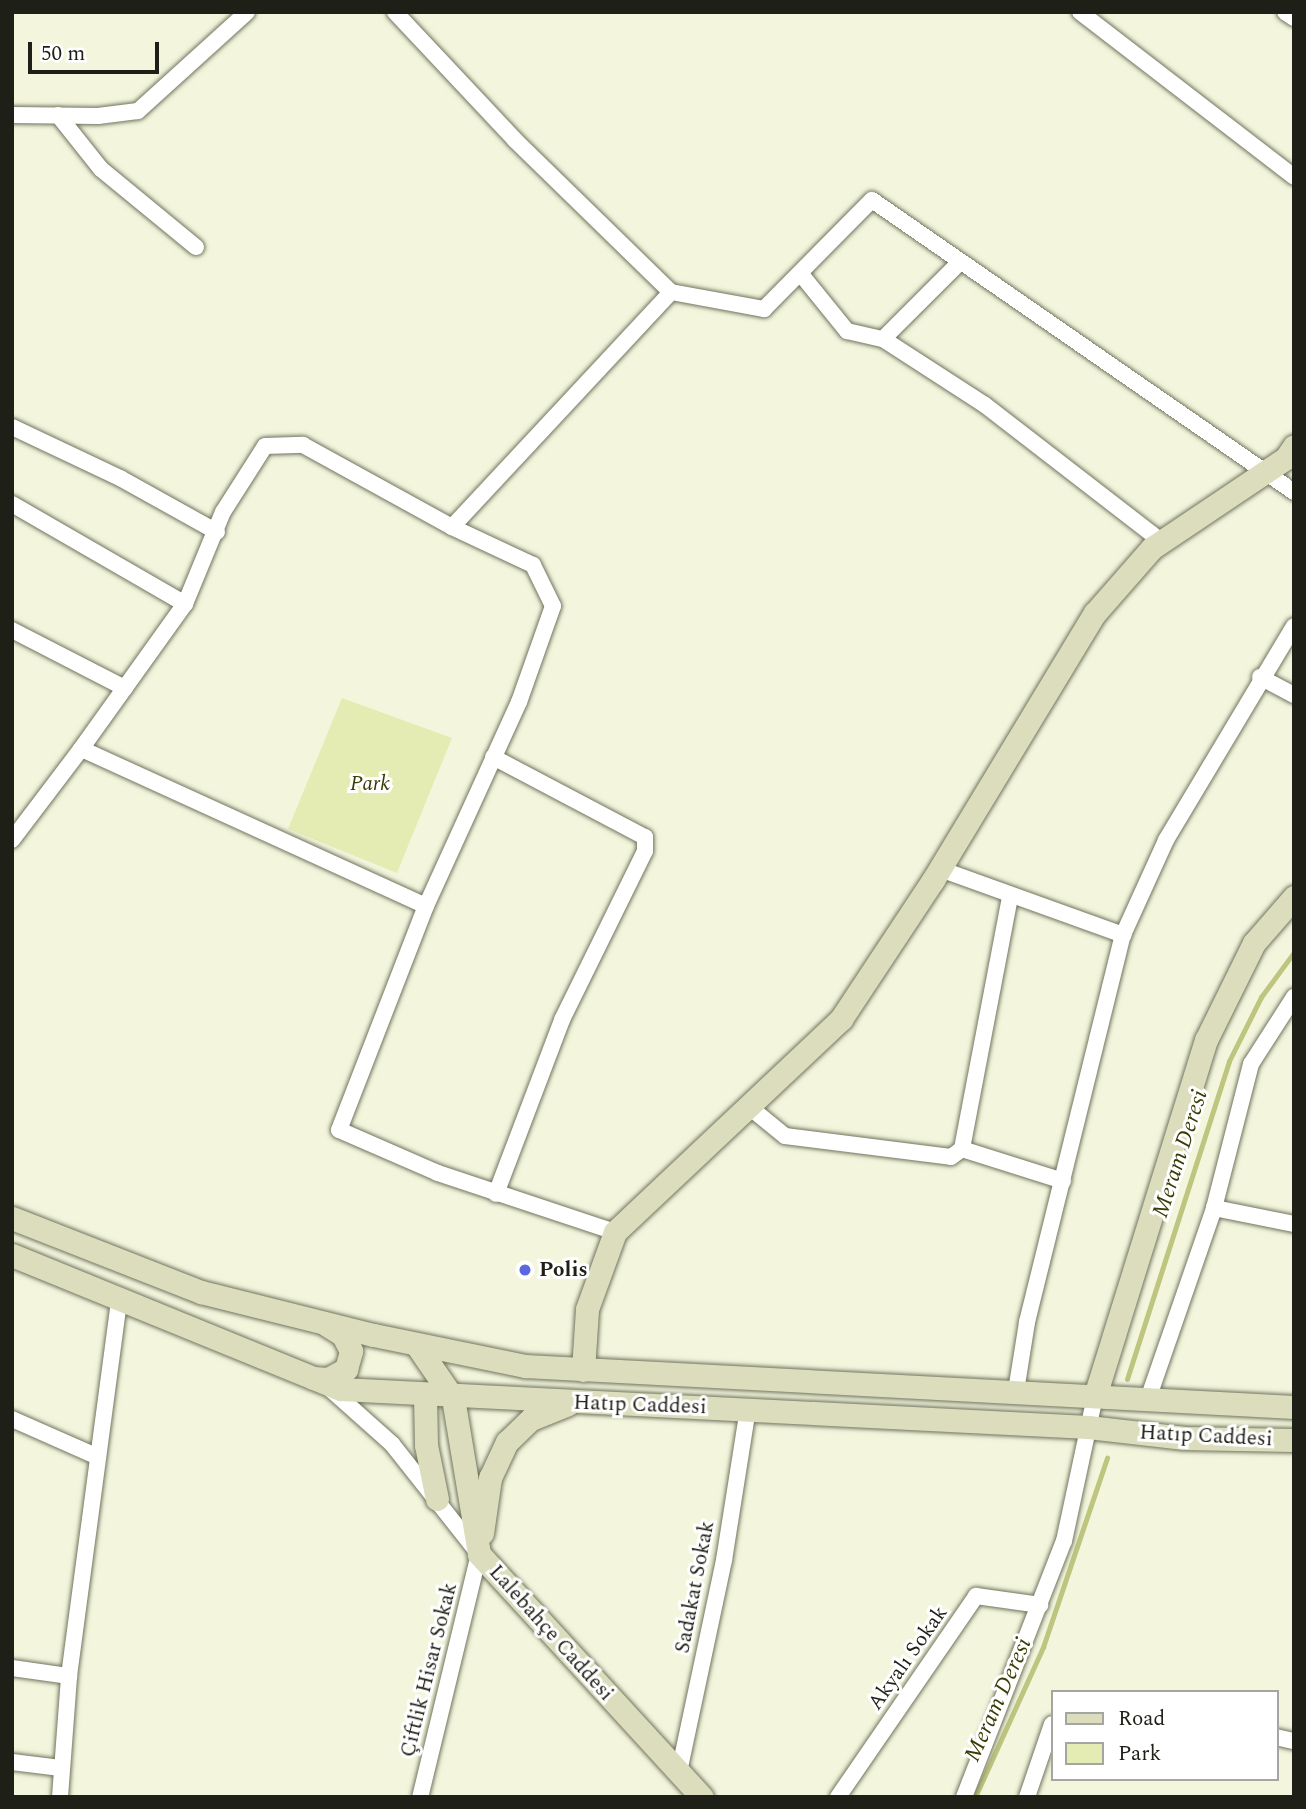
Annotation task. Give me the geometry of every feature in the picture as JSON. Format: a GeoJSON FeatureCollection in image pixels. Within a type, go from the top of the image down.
{"type":"FeatureCollection","features":[{"type":"Feature","properties":{"kind":"main road"},"geometry":{"type":"LineString","coordinates":[[583,1370],[587,1309],[615,1232],[841,1019],[940,869],[1095,613],[1162,542],[1267,471],[1294,446]]}},
{"type":"Feature","properties":{"kind":"main road"},"geometry":{"type":"LineString","coordinates":[[1095,1395],[1206,1040],[1254,943],[1294,897]]}},
{"type":"Feature","properties":{"kind":"main road","name":"Hatıp Caddesi"},"geometry":{"type":"LineString","coordinates":[[12,1218],[201,1292],[416,1344],[525,1366],[1294,1407]]}},
{"type":"Feature","properties":{"kind":"main road","name":"Hatıp Caddesi"},"geometry":{"type":"LineString","coordinates":[[12,1255],[119,1301],[341,1389],[453,1398],[748,1409],[1088,1427],[1184,1438],[1294,1440]]}},
{"type":"Feature","properties":{"kind":"main road"},"geometry":{"type":"LineString","coordinates":[[313,1380],[328,1379],[346,1369],[351,1351],[343,1335],[323,1322]]}},
{"type":"Feature","properties":{"kind":"main road"},"geometry":{"type":"LineString","coordinates":[[416,1344],[453,1398]]}},
{"type":"Feature","properties":{"kind":"main road"},"geometry":{"type":"LineString","coordinates":[[425,1396],[426,1445],[437,1499]]}},
{"type":"Feature","properties":{"kind":"main road","name":"Lalebahçe Caddesi"},"geometry":{"type":"LineString","coordinates":[[453,1398],[479,1554],[702,1797]]}},
{"type":"Feature","properties":{"kind":"main road"},"geometry":{"type":"LineString","coordinates":[[479,1554],[490,1478],[507,1442],[531,1419],[572,1402]]}},
{"type":"Feature","properties":{"kind":"street"},"geometry":{"type":"LineString","coordinates":[[12,115],[138,111],[247,12]]}},
{"type":"Feature","properties":{"kind":"street"},"geometry":{"type":"LineString","coordinates":[[395,12],[515,140],[671,292],[764,309],[872,200],[959,263],[1294,492]]}},
{"type":"Feature","properties":{"kind":"street"},"geometry":{"type":"LineString","coordinates":[[1080,12],[1294,177]]}},
{"type":"Feature","properties":{"kind":"street"},"geometry":{"type":"LineString","coordinates":[[1285,12],[1294,18]]}},
{"type":"Feature","properties":{"kind":"street"},"geometry":{"type":"LineString","coordinates":[[58,115],[101,169],[196,247]]}},
{"type":"Feature","properties":{"kind":"street"},"geometry":{"type":"LineString","coordinates":[[883,339],[959,263]]}},
{"type":"Feature","properties":{"kind":"street"},"geometry":{"type":"LineString","coordinates":[[800,273],[847,331],[883,339],[985,405],[1162,542]]}},
{"type":"Feature","properties":{"kind":"street"},"geometry":{"type":"LineString","coordinates":[[452,527],[671,292]]}},
{"type":"Feature","properties":{"kind":"street"},"geometry":{"type":"LineString","coordinates":[[12,427],[120,478],[217,532]]}},
{"type":"Feature","properties":{"kind":"street"},"geometry":{"type":"LineString","coordinates":[[12,839],[81,749],[185,604],[217,532],[222,512],[265,446],[303,445],[452,527],[533,565],[553,606],[493,757],[426,906],[339,1130],[496,1195],[615,1232]]}},
{"type":"Feature","properties":{"kind":"street"},"geometry":{"type":"LineString","coordinates":[[12,504],[185,604]]}},
{"type":"Feature","properties":{"kind":"street"},"geometry":{"type":"LineString","coordinates":[[1016,1391],[1027,1322],[1122,935],[1166,840],[1260,677],[1294,626]]}},
{"type":"Feature","properties":{"kind":"street"},"geometry":{"type":"LineString","coordinates":[[12,630],[125,688]]}},
{"type":"Feature","properties":{"kind":"street"},"geometry":{"type":"LineString","coordinates":[[1260,677],[1294,695]]}},
{"type":"Feature","properties":{"kind":"street"},"geometry":{"type":"LineString","coordinates":[[81,749],[426,906]]}},
{"type":"Feature","properties":{"kind":"street"},"geometry":{"type":"LineString","coordinates":[[493,757],[645,837],[645,851],[562,1020],[496,1195]]}},
{"type":"Feature","properties":{"kind":"street"},"geometry":{"type":"LineString","coordinates":[[940,869],[1010,897],[1122,935]]}},
{"type":"Feature","properties":{"kind":"street"},"geometry":{"type":"LineString","coordinates":[[747,1105],[785,1136],[951,1157],[962,1149],[1010,897]]}},
{"type":"Feature","properties":{"kind":"street"},"geometry":{"type":"LineString","coordinates":[[1148,1399],[1214,1208],[1251,1064],[1294,997]]}},
{"type":"Feature","properties":{"kind":"street"},"geometry":{"type":"LineString","coordinates":[[962,1149],[1063,1181]]}},
{"type":"Feature","properties":{"kind":"street"},"geometry":{"type":"LineString","coordinates":[[1214,1208],[1294,1224]]}},
{"type":"Feature","properties":{"kind":"street"},"geometry":{"type":"LineString","coordinates":[[60,1797],[69,1676],[96,1456],[119,1301]]}},
{"type":"Feature","properties":{"kind":"street"},"geometry":{"type":"LineString","coordinates":[[313,1380],[393,1444],[479,1554]]}},
{"type":"Feature","properties":{"kind":"street"},"geometry":{"type":"LineString","coordinates":[[964,1797],[1064,1541],[1095,1395]]}},
{"type":"Feature","properties":{"kind":"street","name":"Sadakat Sokak"},"geometry":{"type":"LineString","coordinates":[[679,1772],[724,1560],[748,1409]]}},
{"type":"Feature","properties":{"kind":"street"},"geometry":{"type":"LineString","coordinates":[[12,1419],[96,1456]]}},
{"type":"Feature","properties":{"kind":"street","name":"Çiftlik Hisar Sokak"},"geometry":{"type":"LineString","coordinates":[[420,1797],[479,1554]]}},
{"type":"Feature","properties":{"kind":"street","name":"Akyalı Sokak"},"geometry":{"type":"LineString","coordinates":[[838,1797],[976,1596],[1040,1605]]}},
{"type":"Feature","properties":{"kind":"street"},"geometry":{"type":"LineString","coordinates":[[12,1668],[69,1676]]}},
{"type":"Feature","properties":{"kind":"street"},"geometry":{"type":"LineString","coordinates":[[1027,1797],[1050,1730]]}},
{"type":"Feature","properties":{"kind":"street"},"geometry":{"type":"LineString","coordinates":[[12,1762],[61,1769]]}},
{"type":"Feature","properties":{"kind":"green space","name":"Park"},"geometry":{"type":"Polygon","coordinates":[[[342,698],[452,738],[397,873],[288,829],[342,698]]]}},
{"type":"Feature","properties":{"kind":"waterway","name":"Meram Deresi"},"geometry":{"type":"LineString","coordinates":[[1127,1379],[1229,1061],[1261,997],[1294,952]]}},
{"type":"Feature","properties":{"kind":"waterway","name":"Meram Deresi"},"geometry":{"type":"LineString","coordinates":[[975,1797],[1043,1647],[1107,1458]]}},
{"type":"Feature","properties":{"kind":"place","name":"Polis"},"geometry":{"type":"Point","coordinates":[525,1270]}}]}
